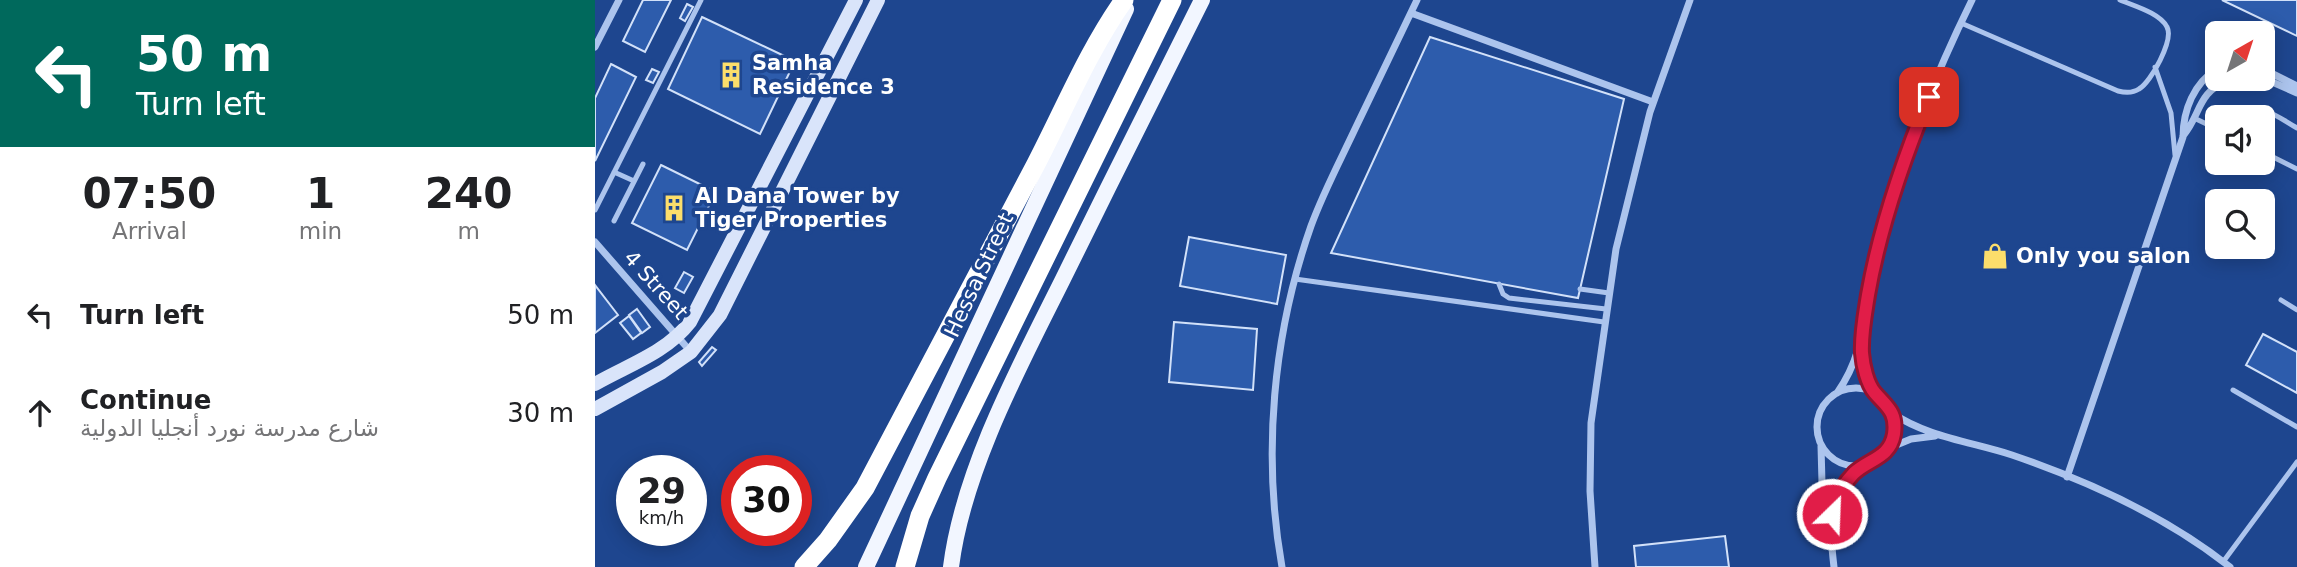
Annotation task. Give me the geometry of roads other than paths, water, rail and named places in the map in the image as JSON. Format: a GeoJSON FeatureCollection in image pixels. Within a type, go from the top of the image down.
{"type":"FeatureCollection","features":[{"type":"Feature","properties":{"kind":"highway"},"geometry":{"type":"LineString","coordinates":[[804,567],[828,540],[865,488],[1050,137],[1091,52],[1124,0]]}},
{"type":"Feature","properties":{"kind":"highway"},"geometry":{"type":"LineString","coordinates":[[905,567],[920,516],[937,478],[1172,0]]}},
{"type":"Feature","properties":{"kind":"main road","name":"Hessa Street"},"geometry":{"type":"LineString","coordinates":[[866,567],[1130,0]]}},
{"type":"Feature","properties":{"kind":"main road"},"geometry":{"type":"LineString","coordinates":[[951,567],[961,512],[978,463],[1023,359],[1202,0]]}},
{"type":"Feature","properties":{"kind":"street"},"geometry":{"type":"LineString","coordinates":[[595,47],[619,0]]}},
{"type":"Feature","properties":{"kind":"street"},"geometry":{"type":"LineString","coordinates":[[595,384],[653,354],[679,336],[701,305],[856,0]]}},
{"type":"Feature","properties":{"kind":"street"},"geometry":{"type":"LineString","coordinates":[[595,409],[662,372],[691,352],[720,315],[877,0]]}},
{"type":"Feature","properties":{"kind":"street"},"geometry":{"type":"LineString","coordinates":[[1282,567],[1273,490],[1273,422],[1279,355],[1295,279],[1324,194],[1417,0]]}},
{"type":"Feature","properties":{"kind":"street"},"geometry":{"type":"LineString","coordinates":[[1595,567],[1590,491],[1591,422],[1606,309],[1625,203],[1653,102],[1690,0]]}},
{"type":"Feature","properties":{"kind":"street"},"geometry":{"type":"LineString","coordinates":[[1834,567],[1824,502],[1817,420],[1824,404],[1837,393],[1855,363],[1862,341],[1872,275],[1893,195],[1919,121],[1972,0]]}},
{"type":"Feature","properties":{"kind":"street"},"geometry":{"type":"LineString","coordinates":[[1411,13],[1653,102]]}},
{"type":"Feature","properties":{"kind":"street"},"geometry":{"type":"LineString","coordinates":[[2275,75],[2297,86]]}},
{"type":"Feature","properties":{"kind":"street"},"geometry":{"type":"LineString","coordinates":[[2183,137],[2195,91],[2205,79]]}},
{"type":"Feature","properties":{"kind":"street"},"geometry":{"type":"LineString","coordinates":[[2275,83],[2297,93]]}},
{"type":"Feature","properties":{"kind":"street"},"geometry":{"type":"LineString","coordinates":[[2067,477],[2183,137],[2210,91]]}},
{"type":"Feature","properties":{"kind":"street","name":"4 Street"},"geometry":{"type":"LineString","coordinates":[[595,243],[691,352]]}},
{"type":"Feature","properties":{"kind":"street"},"geometry":{"type":"LineString","coordinates":[[1862,341],[1865,368],[1874,393]]}},
{"type":"Feature","properties":{"kind":"street"},"geometry":{"type":"LineString","coordinates":[[1837,393],[1856,388],[1874,393],[1888,405],[1895,431],[1888,449]]}},
{"type":"Feature","properties":{"kind":"street"},"geometry":{"type":"LineString","coordinates":[[1892,413],[1918,428],[2019,458],[2067,477],[2168,526],[2226,564]]}},
{"type":"Feature","properties":{"kind":"street"},"geometry":{"type":"LineString","coordinates":[[1831,539],[1832,514],[1840,492],[1855,472],[1875,461],[1888,449],[1923,436],[1947,436]]}},
{"type":"Feature","properties":{"kind":"street"},"geometry":{"type":"LineString","coordinates":[[1821,445],[1837,461],[1852,466],[1865,465]]}},
{"type":"Feature","properties":{"kind":"lane"},"geometry":{"type":"LineString","coordinates":[[595,210],[701,0]]}},
{"type":"Feature","properties":{"kind":"lane"},"geometry":{"type":"LineString","coordinates":[[1961,23],[2124,93],[2140,89],[2169,42],[2167,26],[2162,20],[2120,0]]}},
{"type":"Feature","properties":{"kind":"lane"},"geometry":{"type":"LineString","coordinates":[[2155,67],[2171,113],[2175,160]]}},
{"type":"Feature","properties":{"kind":"lane"},"geometry":{"type":"LineString","coordinates":[[2275,116],[2297,128]]}},
{"type":"Feature","properties":{"kind":"lane"},"geometry":{"type":"LineString","coordinates":[[2194,118],[2205,123]]}},
{"type":"Feature","properties":{"kind":"lane"},"geometry":{"type":"LineString","coordinates":[[2275,158],[2297,169]]}},
{"type":"Feature","properties":{"kind":"lane"},"geometry":{"type":"LineString","coordinates":[[614,220],[643,164]]}},
{"type":"Feature","properties":{"kind":"lane"},"geometry":{"type":"LineString","coordinates":[[614,172],[634,181]]}},
{"type":"Feature","properties":{"kind":"lane"},"geometry":{"type":"LineString","coordinates":[[1295,279],[1604,322]]}},
{"type":"Feature","properties":{"kind":"lane"},"geometry":{"type":"LineString","coordinates":[[1499,284],[1503,294],[1509,298],[1606,309]]}},
{"type":"Feature","properties":{"kind":"lane"},"geometry":{"type":"LineString","coordinates":[[1580,289],[1609,293]]}},
{"type":"Feature","properties":{"kind":"lane"},"geometry":{"type":"LineString","coordinates":[[1567,296],[1571,305]]}},
{"type":"Feature","properties":{"kind":"lane"},"geometry":{"type":"LineString","coordinates":[[2281,300],[2297,310]]}},
{"type":"Feature","properties":{"kind":"lane"},"geometry":{"type":"LineString","coordinates":[[2233,390],[2297,427]]}},
{"type":"Feature","properties":{"kind":"lane"},"geometry":{"type":"LineString","coordinates":[[2226,564],[2297,462]]}},
{"type":"Feature","properties":{"kind":"place","name":"Samha Residence 3"},"geometry":{"type":"Point","coordinates":[731,75]}},
{"type":"Feature","properties":{"kind":"place","name":"Al Dana Tower by Tiger Properties"},"geometry":{"type":"Point","coordinates":[674,208]}},
{"type":"Feature","properties":{"kind":"place","name":"Only you salon"},"geometry":{"type":"Point","coordinates":[1995,256]}}]}
